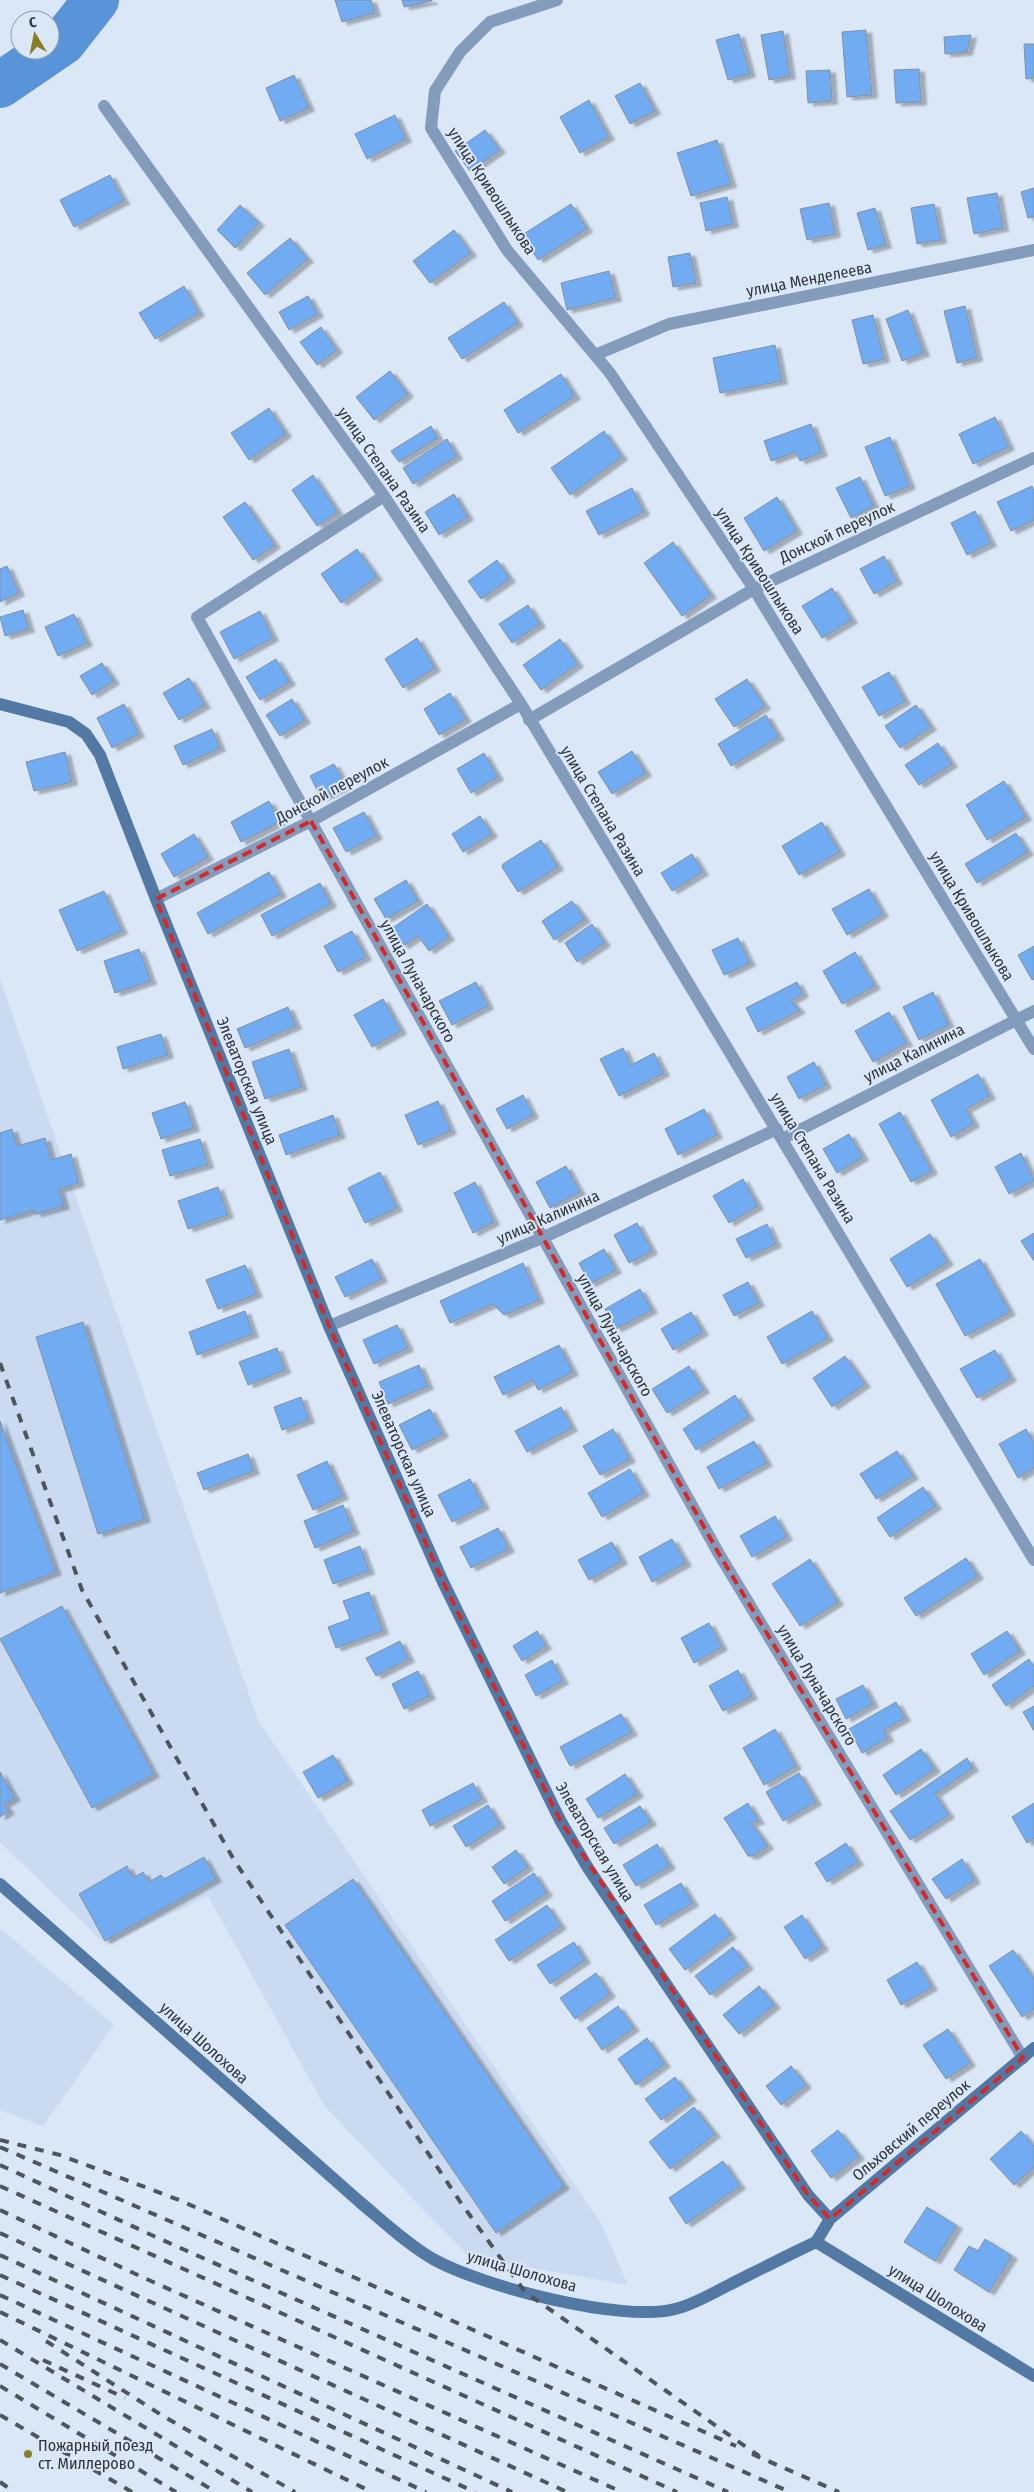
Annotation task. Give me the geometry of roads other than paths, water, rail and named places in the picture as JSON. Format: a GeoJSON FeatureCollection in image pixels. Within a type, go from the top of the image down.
{"type":"FeatureCollection","features":[{"type":"Feature","properties":{"kind":"street","name":"улица Кривошлыкова"},"geometry":{"type":"LineString","coordinates":[[557,0],[490,22],[460,52],[435,91],[431,128],[507,250],[610,373],[754,589],[1034,1049]]}},
{"type":"Feature","properties":{"kind":"street","name":"улица Степана Разина"},"geometry":{"type":"LineString","coordinates":[[104,106],[384,496],[521,704],[1034,1560]]}},
{"type":"Feature","properties":{"kind":"street","name":"улица Менделеева"},"geometry":{"type":"LineString","coordinates":[[596,355],[669,324],[1034,250]]}},
{"type":"Feature","properties":{"kind":"street","name":"Донской переулок"},"geometry":{"type":"LineString","coordinates":[[529,720],[754,589],[1034,458]]}},
{"type":"Feature","properties":{"kind":"street","name":"улица Луначарского"},"geometry":{"type":"LineString","coordinates":[[384,496],[197,617],[719,1554],[1023,2058]]}},
{"type":"Feature","properties":{"kind":"street","name":"Элеваторская улица"},"geometry":{"type":"LineString","coordinates":[[0,704],[68,722],[86,734],[100,755],[156,899],[329,1326],[444,1582],[560,1820],[588,1868],[808,2195],[830,2219]]}},
{"type":"Feature","properties":{"kind":"street","name":"Донской переулок"},"geometry":{"type":"LineString","coordinates":[[156,899],[311,821],[521,704]]}},
{"type":"Feature","properties":{"kind":"street","name":"улица Калинина"},"geometry":{"type":"LineString","coordinates":[[329,1326],[542,1238],[779,1134],[1034,1011]]}},
{"type":"Feature","properties":{"kind":"street","name":"улица Шолохова"},"geometry":{"type":"LineString","coordinates":[[0,1884],[360,2203],[411,2244],[433,2259],[456,2270],[525,2292],[612,2311],[648,2313],[676,2309],[708,2296],[816,2242],[1034,2376]]}},
{"type":"Feature","properties":{"kind":"street","name":"Ольховский переулок"},"geometry":{"type":"LineString","coordinates":[[816,2242],[830,2219],[1034,2048]]}},
{"type":"Feature","properties":{"kind":"waterway"},"geometry":{"type":"LineString","coordinates":[[0,85],[63,42],[96,0]]}},
{"type":"Feature","properties":{"kind":"railway"},"geometry":{"type":"LineString","coordinates":[[0,1363],[82,1590],[234,1860],[461,2203],[525,2292],[759,2456]]}},
{"type":"Feature","properties":{"kind":"railway"},"geometry":{"type":"LineString","coordinates":[[0,2140],[60,2155],[179,2200],[736,2446]]}},
{"type":"Feature","properties":{"kind":"railway"},"geometry":{"type":"LineString","coordinates":[[0,2147],[790,2492]]}},
{"type":"Feature","properties":{"kind":"railway"},"geometry":{"type":"LineString","coordinates":[[0,2165],[158,2238],[728,2492]]}},
{"type":"Feature","properties":{"kind":"railway"},"geometry":{"type":"LineString","coordinates":[[0,2186],[677,2492]]}},
{"type":"Feature","properties":{"kind":"railway"},"geometry":{"type":"LineString","coordinates":[[0,2210],[142,2277],[622,2492]]}},
{"type":"Feature","properties":{"kind":"railway"},"geometry":{"type":"LineString","coordinates":[[0,2233],[567,2492]]}},
{"type":"Feature","properties":{"kind":"railway"},"geometry":{"type":"LineString","coordinates":[[0,2255],[512,2492]]}},
{"type":"Feature","properties":{"kind":"railway"},"geometry":{"type":"LineString","coordinates":[[0,2275],[475,2492]]}},
{"type":"Feature","properties":{"kind":"railway"},"geometry":{"type":"LineString","coordinates":[[0,2295],[426,2492]]}},
{"type":"Feature","properties":{"kind":"railway"},"geometry":{"type":"LineString","coordinates":[[0,2312],[372,2492]]}},
{"type":"Feature","properties":{"kind":"railway"},"geometry":{"type":"LineString","coordinates":[[0,2340],[252,2492]]}},
{"type":"Feature","properties":{"kind":"railway"},"geometry":{"type":"LineString","coordinates":[[46,2341],[163,2416],[295,2492]]}},
{"type":"Feature","properties":{"kind":"railway"},"geometry":{"type":"LineString","coordinates":[[43,2360],[125,2398]]}},
{"type":"Feature","properties":{"kind":"railway"},"geometry":{"type":"LineString","coordinates":[[0,2364],[216,2492]]}},
{"type":"Feature","properties":{"kind":"railway"},"geometry":{"type":"LineString","coordinates":[[0,2386],[176,2492]]}},
{"type":"Feature","properties":{"kind":"railway"},"geometry":{"type":"LineString","coordinates":[[0,2415],[132,2492]]}},
{"type":"Feature","properties":{"kind":"railway"},"geometry":{"type":"LineString","coordinates":[[752,2454],[839,2492]]}},
{"type":"Feature","properties":{"kind":"railway"},"geometry":{"type":"LineString","coordinates":[[0,2482],[14,2492]]}},
{"type":"Feature","properties":{"kind":"place","name":"Пожарный поезд ст. Миллерово"},"geometry":{"type":"Point","coordinates":[28,2454]}}]}
